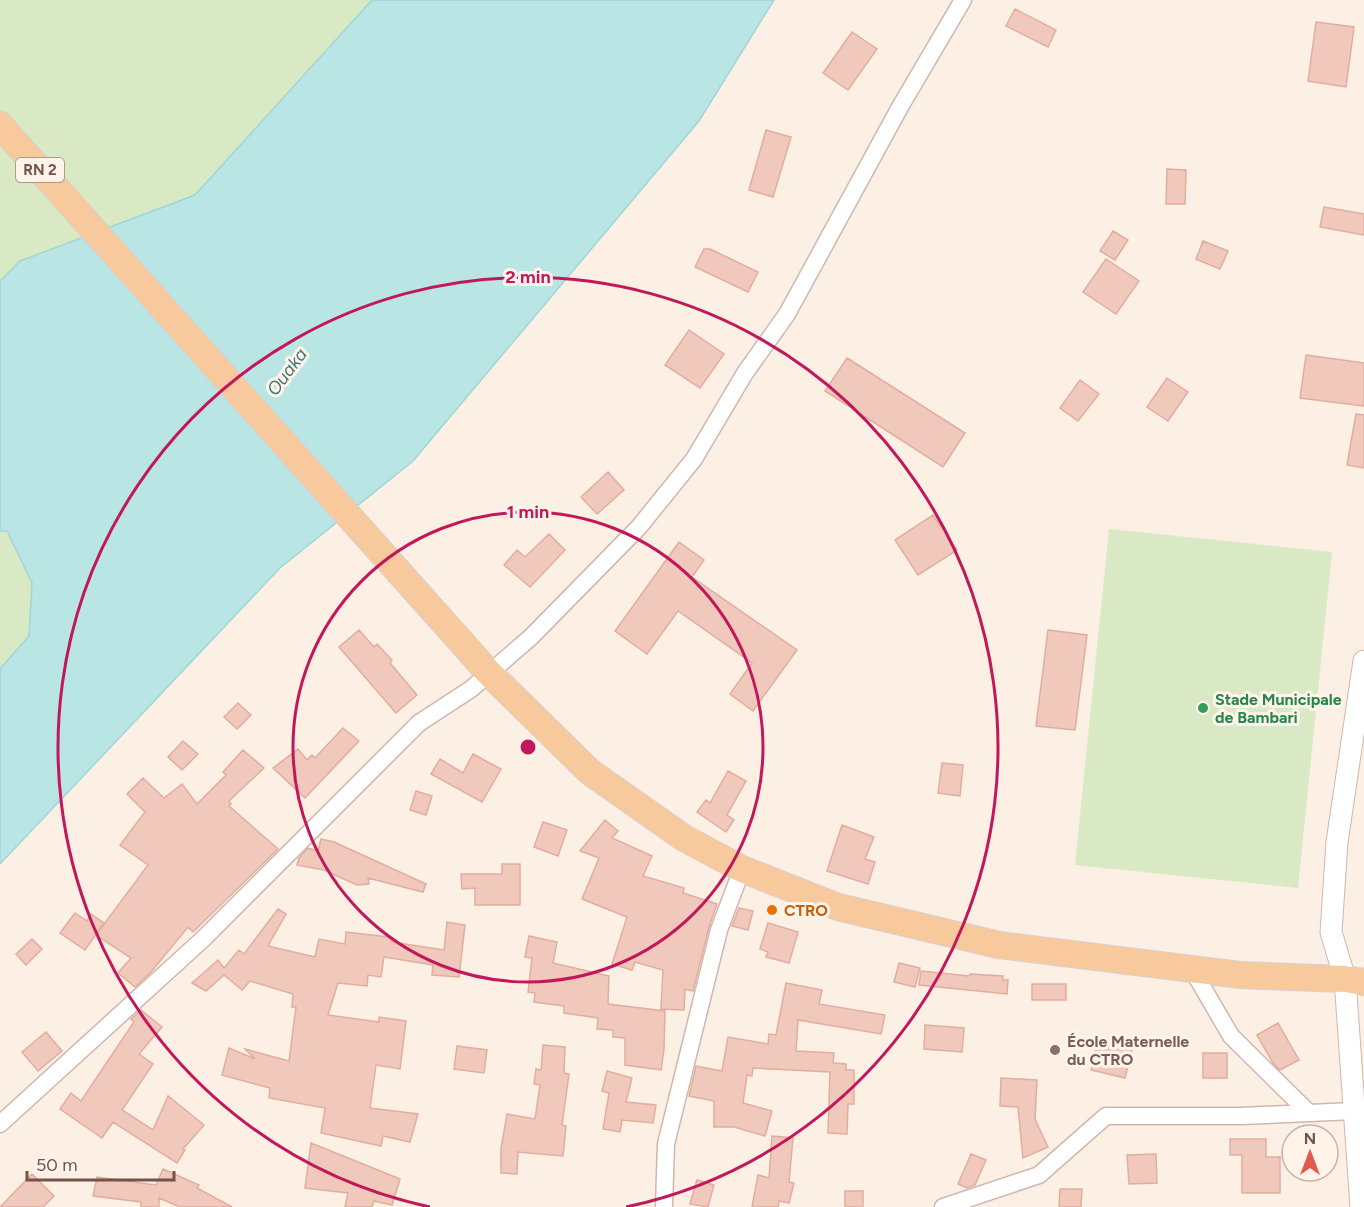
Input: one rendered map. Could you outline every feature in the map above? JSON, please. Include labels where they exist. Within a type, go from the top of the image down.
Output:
[{"type":"main road","name":"RN 2","points":[[0,125],[488,672],[590,772],[684,838],[742,869],[838,907],[999,945],[1240,975],[1354,980]]},
{"type":"street","points":[[0,1124],[203,939],[419,723],[471,689],[531,637],[639,527],[694,459],[745,373],[787,314],[900,107],[963,0]]},
{"type":"street","points":[[1361,1207],[1354,1111],[1354,980],[1331,932],[1336,842],[1364,661]]},
{"type":"street","points":[[664,1207],[666,1144],[719,930],[742,869]]},
{"type":"street","points":[[1192,969],[1231,1036],[1309,1113]]},
{"type":"street","points":[[943,1207],[1039,1175],[1106,1116],[1241,1116],[1354,1111]]},
{"type":"green space","points":[[0,0],[372,0],[195,195],[20,261],[0,281]]},
{"type":"green space","name":"Stade Municipale de Bambari","points":[[1109,529],[1332,552],[1298,888],[1075,865]]},
{"type":"green space","points":[[0,531],[6,531],[32,583],[29,636],[0,669]]},
{"type":"water","name":"Ouaka","points":[[372,0],[774,0],[699,121],[413,461],[280,568],[0,864],[0,669],[29,636],[32,583],[7,531],[0,531],[0,281],[20,261],[195,195]]},
{"type":"building","points":[[1015,9],[1056,30],[1048,47],[1006,26]]},
{"type":"building","points":[[1316,22],[1354,27],[1346,87],[1308,81]]},
{"type":"building","points":[[852,32],[877,49],[848,90],[823,73]]},
{"type":"building","points":[[766,130],[791,137],[773,197],[749,190]]},
{"type":"building","points":[[1167,169],[1186,170],[1185,204],[1166,204]]},
{"type":"building","points":[[1324,207],[1364,214],[1364,235],[1320,227]]},
{"type":"building","points":[[1113,231],[1128,240],[1115,260],[1100,251]]},
{"type":"building","points":[[1203,241],[1228,251],[1220,269],[1196,259]]},
{"type":"building","points":[[704,249],[710,249],[758,272],[748,292],[695,267]]},
{"type":"building","points":[[1106,259],[1139,281],[1116,314],[1083,292]]},
{"type":"building","points":[[689,330],[724,354],[700,388],[665,365]]},
{"type":"building","points":[[1306,355],[1364,363],[1364,406],[1300,398]]},
{"type":"building","points":[[847,358],[965,433],[943,467],[825,391]]},
{"type":"building","points":[[1167,378],[1188,392],[1168,421],[1147,407]]},
{"type":"building","points":[[1080,380],[1099,394],[1078,421],[1060,408]]},
{"type":"building","points":[[1356,414],[1364,415],[1364,468],[1347,465]]},
{"type":"building","points":[[608,472],[624,490],[597,514],[581,497]]},
{"type":"building","points":[[933,515],[957,550],[918,575],[895,540]]},
{"type":"building","points":[[549,534],[565,550],[530,587],[504,565],[517,550],[525,557]]},
{"type":"building","points":[[679,542],[704,560],[692,577],[797,650],[753,711],[730,694],[752,663],[678,611],[647,654],[615,631]]},
{"type":"building","points":[[359,630],[374,647],[377,644],[392,660],[390,663],[417,695],[396,713],[339,647]]},
{"type":"building","points":[[1048,630],[1087,635],[1075,730],[1036,726]]},
{"type":"building","points":[[238,703],[251,715],[237,729],[224,717]]},
{"type":"building","points":[[343,728],[359,741],[305,798],[273,768],[298,749],[307,760],[312,755],[315,758]]},
{"type":"building","points":[[183,741],[198,754],[182,770],[168,757]]},
{"type":"building","points":[[243,750],[264,768],[229,801],[231,804],[229,806],[278,849],[193,932],[188,927],[151,972],[135,987],[118,973],[131,958],[96,935],[148,865],[120,845],[145,812],[127,794],[143,778],[164,798],[182,784],[197,804],[226,775],[223,772]]},
{"type":"building","points":[[473,754],[501,769],[482,802],[431,774],[440,759],[463,773]]},
{"type":"building","points":[[942,763],[963,765],[960,796],[938,793]]},
{"type":"building","points":[[728,771],[746,781],[727,815],[734,820],[726,832],[697,812],[706,800],[710,803]]},
{"type":"building","points":[[416,791],[432,796],[426,815],[410,810]]},
{"type":"building","points":[[605,820],[618,831],[612,838],[652,856],[643,876],[684,888],[683,893],[717,904],[693,991],[685,989],[684,1010],[661,1009],[663,970],[635,962],[632,970],[612,964],[627,917],[582,899],[599,858],[580,851]]},
{"type":"building","points":[[543,822],[567,830],[558,856],[534,847]]},
{"type":"building","points":[[842,825],[874,837],[865,859],[875,862],[868,884],[827,871]]},
{"type":"building","points":[[321,839],[334,842],[426,884],[423,892],[368,878],[369,884],[357,885],[324,870],[297,865],[299,858],[308,848],[318,851]]},
{"type":"building","points":[[502,864],[520,864],[520,905],[475,905],[475,888],[462,889],[461,874],[502,874]]},
{"type":"building","points":[[739,908],[753,911],[748,930],[732,926]]},
{"type":"building","points":[[278,909],[286,914],[268,946],[315,957],[319,939],[345,944],[346,932],[389,937],[392,942],[444,950],[447,922],[465,925],[459,977],[432,975],[433,965],[384,957],[381,977],[368,975],[367,986],[338,983],[328,1015],[379,1022],[379,1017],[406,1021],[400,1069],[376,1065],[370,1108],[418,1114],[410,1142],[383,1136],[381,1146],[321,1133],[325,1108],[269,1098],[270,1088],[222,1075],[229,1048],[255,1059],[245,1049],[289,1061],[296,1007],[292,1007],[293,994],[250,981],[242,990],[224,975],[206,991],[192,983],[218,960],[224,968],[239,950],[244,954]]},
{"type":"building","points":[[75,913],[87,921],[91,914],[104,923],[85,950],[60,933]]},
{"type":"building","points":[[768,923],[798,932],[789,963],[766,957],[768,952],[760,949]]},
{"type":"building","points":[[529,936],[557,942],[553,963],[609,976],[608,1004],[665,1011],[661,1070],[625,1065],[625,1038],[613,1037],[613,1030],[597,1029],[598,1018],[564,1013],[564,1006],[534,1002],[535,993],[528,992],[532,958],[525,957]]},
{"type":"building","points":[[32,939],[42,949],[26,965],[16,954]]},
{"type":"building","points":[[899,963],[920,968],[915,987],[894,982]]},
{"type":"building","points":[[921,971],[969,976],[970,974],[1003,976],[1003,980],[1008,980],[1007,994],[919,985]]},
{"type":"building","points":[[786,983],[822,990],[819,1004],[885,1015],[881,1034],[798,1020],[796,1051],[834,1053],[833,1063],[846,1064],[846,1070],[854,1070],[854,1104],[848,1104],[847,1134],[828,1133],[830,1072],[753,1068],[752,1076],[747,1075],[743,1103],[772,1111],[765,1136],[734,1127],[714,1127],[714,1101],[689,1096],[696,1066],[722,1071],[728,1037],[768,1044],[769,1034],[776,1035]]},
{"type":"building","points":[[1032,984],[1066,984],[1066,1000],[1032,1000]]},
{"type":"building","points":[[141,1010],[162,1027],[139,1054],[153,1064],[122,1110],[153,1130],[168,1096],[204,1125],[183,1149],[185,1150],[177,1163],[113,1122],[102,1138],[60,1109],[71,1093],[81,1101],[134,1022],[131,1019]]},
{"type":"building","points":[[1278,1023],[1299,1060],[1280,1070],[1273,1063],[1257,1035]]},
{"type":"building","points":[[925,1025],[964,1028],[962,1052],[924,1049]]},
{"type":"building","points":[[46,1032],[62,1051],[38,1071],[22,1052]]},
{"type":"building","points":[[1098,1041],[1132,1049],[1125,1078],[1091,1070]]},
{"type":"building","points":[[543,1045],[565,1047],[564,1073],[569,1074],[562,1125],[566,1126],[563,1156],[518,1152],[517,1174],[501,1173],[501,1149],[507,1114],[535,1119],[540,1085],[534,1084],[536,1069],[541,1070]]},
{"type":"building","points":[[457,1046],[487,1050],[484,1073],[454,1069]]},
{"type":"building","points":[[1203,1053],[1227,1053],[1227,1078],[1203,1078]]},
{"type":"building","points":[[607,1071],[632,1078],[626,1102],[656,1105],[653,1123],[622,1120],[620,1132],[603,1129],[609,1093],[602,1091]]},
{"type":"building","points":[[1001,1078],[1037,1080],[1035,1119],[1048,1147],[1023,1158],[1018,1107],[1000,1106]]},
{"type":"building","points":[[772,1136],[793,1138],[789,1182],[794,1183],[789,1203],[779,1201],[778,1207],[752,1207],[758,1175],[769,1178]]},
{"type":"building","points":[[1230,1139],[1266,1139],[1266,1157],[1280,1157],[1280,1193],[1242,1193],[1242,1155],[1230,1155]]},
{"type":"building","points":[[311,1143],[400,1179],[392,1205],[374,1201],[372,1207],[345,1207],[348,1193],[305,1188]]},
{"type":"building","points":[[971,1154],[986,1160],[975,1185],[967,1188],[958,1184]]},
{"type":"building","points":[[1156,1154],[1157,1183],[1129,1184],[1127,1155]]},
{"type":"building","points":[[163,1169],[199,1185],[197,1188],[232,1207],[180,1207],[159,1198],[159,1207],[141,1207],[141,1202],[93,1196],[97,1177],[156,1185]]},
{"type":"building","points":[[32,1174],[54,1196],[43,1207],[0,1207]]},
{"type":"building","points":[[697,1180],[714,1185],[708,1207],[690,1204]]},
{"type":"building","points":[[1060,1189],[1082,1189],[1081,1207],[1059,1207]]},
{"type":"building","points":[[845,1191],[863,1191],[863,1207],[845,1207]]},
{"type":"place","name":"Stade Municipale de Bambari","points":[[1203,708]]},
{"type":"place","name":"CTRO","points":[[772,910]]},
{"type":"place","name":"École Maternelle du CTRO","points":[[1055,1050]]}]
